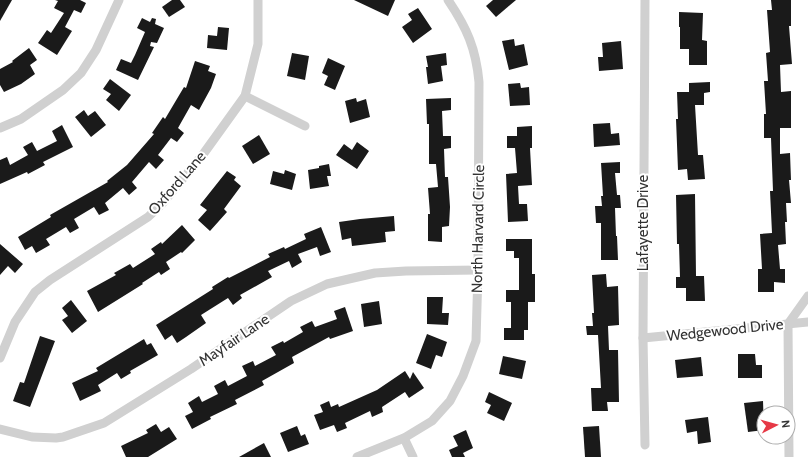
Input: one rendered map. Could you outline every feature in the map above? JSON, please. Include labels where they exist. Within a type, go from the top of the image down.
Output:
[{"type":"street","points":[[0,128],[21,119],[63,90],[81,73],[96,50],[119,0]]},
{"type":"street","name":"Oxford Lane","points":[[0,358],[15,322],[35,292],[50,280],[143,220],[162,204],[204,153],[245,96],[258,44],[258,0]]},
{"type":"street","name":"North Harvard Circle","points":[[357,457],[404,438],[432,420],[450,401],[463,376],[476,341],[480,95],[478,66],[474,49],[464,26],[448,0]]},
{"type":"street","name":"Lafayette Drive","points":[[645,0],[643,338],[645,445]]},
{"type":"street","points":[[245,96],[305,126]]},
{"type":"street","name":"Mayfair Lane","points":[[0,429],[32,437],[56,438],[104,423],[191,369],[291,301],[327,284],[374,273],[478,270]]},
{"type":"street","points":[[790,457],[788,324],[808,296]]},
{"type":"street","name":"Wedgewood Drive","points":[[643,338],[808,322]]},
{"type":"street","points":[[404,438],[413,457]]},
{"type":"building","points":[[0,0],[12,0],[0,21]]},
{"type":"building","points":[[55,0],[80,0],[86,3],[81,13],[74,10],[65,27],[72,31],[57,55],[38,43],[47,30],[51,33],[64,13],[54,8],[58,1]]},
{"type":"building","points":[[172,0],[180,0],[185,7],[169,17],[162,7]]},
{"type":"building","points":[[354,0],[395,0],[388,16]]},
{"type":"building","points":[[493,0],[516,0],[496,17],[486,6]]},
{"type":"building","points":[[771,0],[791,0],[791,26],[789,26],[792,64],[780,65],[781,92],[791,91],[791,128],[780,128],[780,154],[790,153],[791,180],[789,180],[791,203],[786,203],[786,244],[778,245],[780,269],[785,269],[785,283],[774,282],[774,292],[758,292],[758,269],[762,269],[760,234],[772,233],[770,191],[773,191],[771,138],[764,138],[764,114],[766,114],[764,81],[768,81],[766,53],[770,52],[767,10],[772,10]]},
{"type":"building","points":[[418,8],[432,29],[413,43],[402,27],[412,20],[408,14]]},
{"type":"building","points":[[679,12],[703,13],[702,40],[707,41],[707,65],[689,65],[689,49],[680,49]]},
{"type":"building","points":[[142,18],[150,22],[152,18],[156,19],[155,24],[164,28],[157,43],[151,42],[150,46],[154,47],[138,80],[116,70],[121,59],[131,63],[135,55],[145,32],[137,28]]},
{"type":"building","points":[[218,27],[229,28],[227,50],[207,48],[208,35],[217,36]]},
{"type":"building","points":[[514,39],[515,46],[524,44],[528,65],[509,70],[502,41]]},
{"type":"building","points":[[621,41],[623,69],[599,71],[598,57],[603,57],[602,43]]},
{"type":"building","points":[[29,48],[37,60],[30,65],[35,74],[21,84],[4,92],[0,85],[0,69],[13,62],[12,61]]},
{"type":"building","points":[[292,53],[309,56],[305,80],[287,76]]},
{"type":"building","points":[[446,53],[447,65],[441,66],[443,81],[428,84],[426,67],[428,67],[426,56]]},
{"type":"building","points":[[328,58],[345,66],[335,90],[324,85],[328,76],[322,73]]},
{"type":"building","points":[[195,61],[210,66],[208,71],[216,74],[211,88],[199,110],[191,105],[178,128],[184,133],[177,142],[171,138],[158,155],[164,160],[156,169],[149,162],[132,182],[137,188],[129,195],[123,188],[105,203],[109,210],[99,215],[94,207],[74,219],[79,228],[70,233],[66,227],[46,239],[50,245],[36,253],[32,246],[25,250],[18,237],[51,217],[50,215],[108,182],[107,181],[127,165],[154,134],[152,133],[163,117],[165,119],[184,87],[186,88]]},
{"type":"building","points":[[110,79],[131,95],[119,111],[106,100],[111,94],[103,89]]},
{"type":"building","points":[[710,82],[710,92],[704,93],[704,105],[695,105],[698,155],[703,155],[705,179],[688,180],[687,169],[678,170],[676,119],[678,119],[677,92],[689,92],[689,83]]},
{"type":"building","points":[[520,83],[521,88],[529,87],[530,105],[510,106],[508,84]]},
{"type":"building","points":[[356,98],[357,102],[366,99],[370,117],[350,123],[345,101]]},
{"type":"building","points":[[451,98],[451,110],[442,111],[443,136],[451,136],[451,148],[444,149],[445,177],[448,177],[450,207],[449,226],[442,227],[442,242],[428,241],[428,214],[430,214],[428,188],[438,187],[436,164],[429,164],[429,124],[427,124],[426,99]]},
{"type":"building","points":[[84,110],[88,116],[95,111],[106,125],[91,137],[75,117]]},
{"type":"building","points":[[610,123],[611,134],[619,133],[620,145],[594,147],[593,124]]},
{"type":"building","points":[[62,125],[73,147],[43,162],[45,165],[28,174],[27,172],[0,184],[0,160],[7,157],[10,165],[28,155],[23,147],[32,142],[37,151],[57,141],[52,131]]},
{"type":"building","points":[[532,126],[532,148],[530,148],[532,185],[518,186],[519,204],[527,204],[528,221],[508,222],[506,174],[517,173],[515,148],[507,148],[507,136],[517,136],[517,127]]},
{"type":"building","points":[[259,135],[270,154],[253,164],[242,146]]},
{"type":"building","points":[[357,142],[369,151],[357,169],[336,155],[344,144],[352,150]]},
{"type":"building","points":[[620,162],[620,173],[615,173],[617,195],[620,195],[621,208],[615,208],[618,260],[601,260],[601,223],[596,223],[595,206],[602,206],[601,196],[603,196],[601,163]]},
{"type":"building","points":[[329,164],[331,176],[327,176],[329,186],[310,189],[308,170]]},
{"type":"building","points":[[285,170],[296,174],[292,190],[270,184],[273,171],[284,174]]},
{"type":"building","points":[[227,171],[236,177],[234,180],[241,186],[224,209],[227,212],[210,231],[198,220],[207,210],[200,205]]},
{"type":"building","points":[[695,194],[696,276],[704,276],[705,301],[686,301],[686,288],[676,288],[676,277],[680,277],[679,244],[677,244],[676,195]]},
{"type":"building","points":[[394,216],[395,231],[385,232],[386,242],[352,246],[351,238],[342,240],[339,222]]},
{"type":"building","points":[[182,225],[195,240],[182,253],[181,252],[166,262],[170,269],[161,275],[159,272],[142,283],[143,284],[98,312],[87,291],[116,275],[114,273],[130,264],[133,268],[155,254],[151,249],[161,242],[162,244]]},
{"type":"building","points":[[321,227],[331,252],[320,256],[317,247],[298,254],[302,262],[292,268],[289,261],[268,271],[272,277],[240,295],[242,298],[233,305],[228,298],[201,315],[206,323],[177,343],[172,335],[165,340],[156,325],[213,289],[212,287],[228,277],[229,278],[270,257],[268,254],[284,247],[285,249],[306,239],[304,234]]},
{"type":"building","points":[[506,239],[532,239],[532,274],[535,274],[535,302],[528,302],[528,330],[524,330],[524,340],[504,340],[504,328],[511,328],[511,302],[506,302],[506,290],[519,290],[519,258],[514,258],[514,251],[506,251]]},
{"type":"building","points":[[0,244],[23,264],[15,273],[8,266],[0,275]]},
{"type":"building","points":[[606,274],[607,287],[618,286],[619,325],[608,326],[609,350],[618,350],[619,402],[607,402],[608,411],[592,411],[591,388],[601,388],[598,335],[587,335],[586,326],[593,326],[592,313],[594,313],[592,275]]},
{"type":"building","points":[[427,297],[443,297],[442,313],[449,313],[448,325],[427,324]]},
{"type":"building","points":[[71,300],[87,321],[72,333],[62,320],[68,316],[62,308]]},
{"type":"building","points":[[379,301],[382,324],[364,327],[361,304]]},
{"type":"building","points":[[345,307],[353,331],[330,339],[329,337],[292,357],[294,363],[262,381],[264,385],[235,400],[237,404],[210,417],[211,419],[192,429],[185,416],[193,412],[188,403],[199,396],[202,402],[218,394],[214,386],[225,380],[228,386],[247,376],[242,366],[253,361],[255,366],[276,355],[271,347],[283,341],[284,343],[303,332],[300,327],[312,321],[315,327],[337,319],[334,311]]},
{"type":"building","points":[[427,334],[447,342],[442,357],[436,355],[431,369],[416,363]]},
{"type":"building","points":[[40,336],[55,341],[30,407],[13,401],[20,382],[24,383]]},
{"type":"building","points":[[144,339],[147,345],[151,343],[158,355],[130,371],[131,373],[121,379],[117,373],[98,385],[101,391],[80,401],[72,383],[98,371],[96,368]]},
{"type":"building","points":[[738,354],[755,354],[756,365],[762,365],[762,378],[738,378]]},
{"type":"building","points":[[503,356],[526,361],[522,379],[499,374]]},
{"type":"building","points":[[701,357],[703,376],[677,378],[675,360]]},
{"type":"building","points":[[405,371],[410,379],[413,372],[424,388],[409,398],[405,392],[382,407],[383,412],[372,417],[370,411],[345,423],[347,428],[337,432],[334,425],[320,430],[314,415],[323,412],[320,405],[329,401],[331,407],[338,404],[339,407],[377,390]]},
{"type":"building","points":[[489,392],[512,403],[504,421],[487,413],[491,405],[485,402]]},
{"type":"building","points":[[763,401],[763,405],[756,405],[756,431],[748,432],[744,403]]},
{"type":"building","points":[[708,417],[711,442],[698,444],[697,431],[687,433],[685,420]]},
{"type":"building","points":[[156,424],[161,432],[169,427],[177,439],[148,457],[126,457],[121,446],[148,433],[146,430]]},
{"type":"building","points":[[297,426],[301,436],[305,434],[309,444],[288,452],[280,433]]},
{"type":"building","points":[[599,426],[601,457],[585,457],[583,427]]},
{"type":"building","points":[[466,430],[473,448],[463,453],[465,457],[452,457],[449,450],[458,446],[453,436]]},
{"type":"building","points":[[264,443],[271,457],[239,457]]}]
